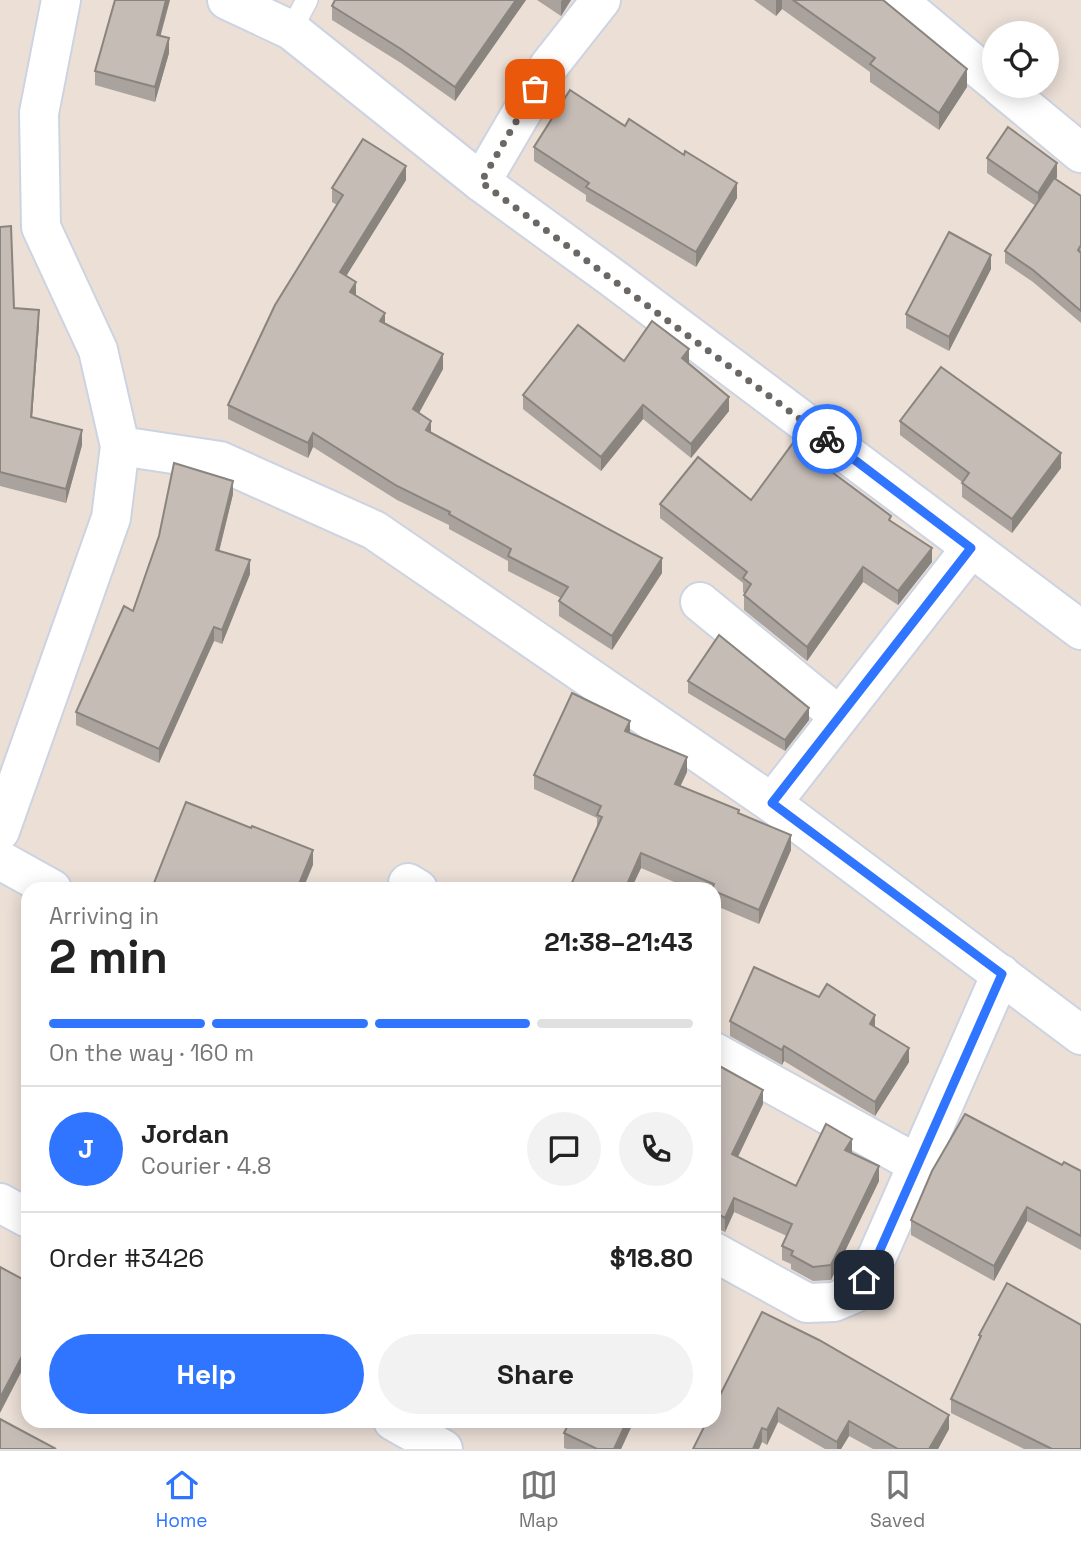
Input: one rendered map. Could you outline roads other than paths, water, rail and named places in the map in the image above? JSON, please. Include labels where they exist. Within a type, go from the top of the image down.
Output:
[{"type":"street","points":[[0,831],[111,518],[120,446],[98,350],[41,227],[39,113],[61,0]]},
{"type":"street","points":[[227,0],[299,15],[481,182],[1081,630]]},
{"type":"street","points":[[481,182],[549,66],[601,0]]},
{"type":"street","points":[[897,0],[982,71]]},
{"type":"street","points":[[1015,98],[1081,153]]},
{"type":"street","points":[[120,446],[220,461],[374,530],[772,803],[1081,1035]]},
{"type":"street","points":[[772,803],[971,548]]},
{"type":"street","points":[[700,602],[839,716]]},
{"type":"street","points":[[0,860],[39,882]]},
{"type":"street","points":[[721,1256],[807,1303],[834,1302],[855,1293],[872,1268],[1002,974]]},
{"type":"street","points":[[721,1056],[917,1164]]},
{"type":"street","points":[[0,1203],[21,1214]]},
{"type":"street","points":[[406,1428],[443,1449]]}]
